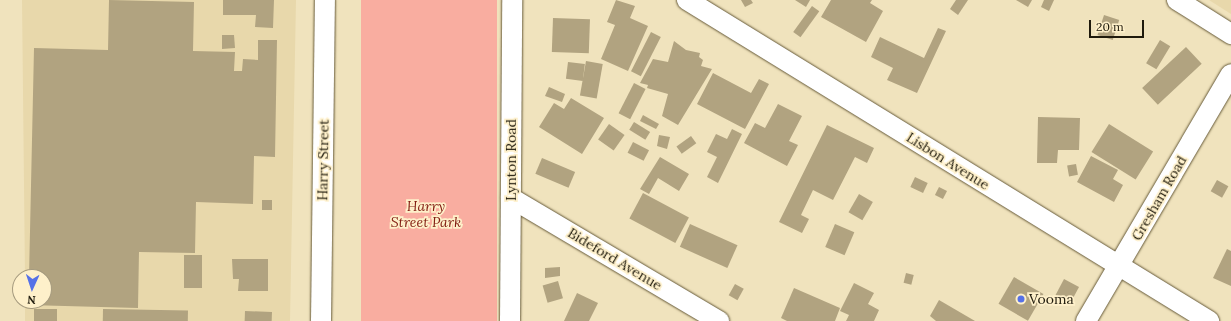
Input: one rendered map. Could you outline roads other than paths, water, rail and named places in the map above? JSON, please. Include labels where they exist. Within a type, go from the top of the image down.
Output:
[{"type":"street","name":"Harry Street","points":[[321,321],[325,0]]},
{"type":"street","name":"Lynton Road","points":[[510,321],[512,0]]},
{"type":"street","name":"Lisbon Avenue","points":[[687,0],[1209,321]]},
{"type":"street","points":[[1177,0],[1231,34]]},
{"type":"street","name":"Gresham Road","points":[[1086,321],[1120,266],[1231,74]]},
{"type":"street","name":"Bideford Avenue","points":[[510,198],[719,321]]},
{"type":"place","name":"Vooma","points":[[1021,299]]},
{"type":"park label","name":"Harry Street Park","points":[[426,214]]}]
